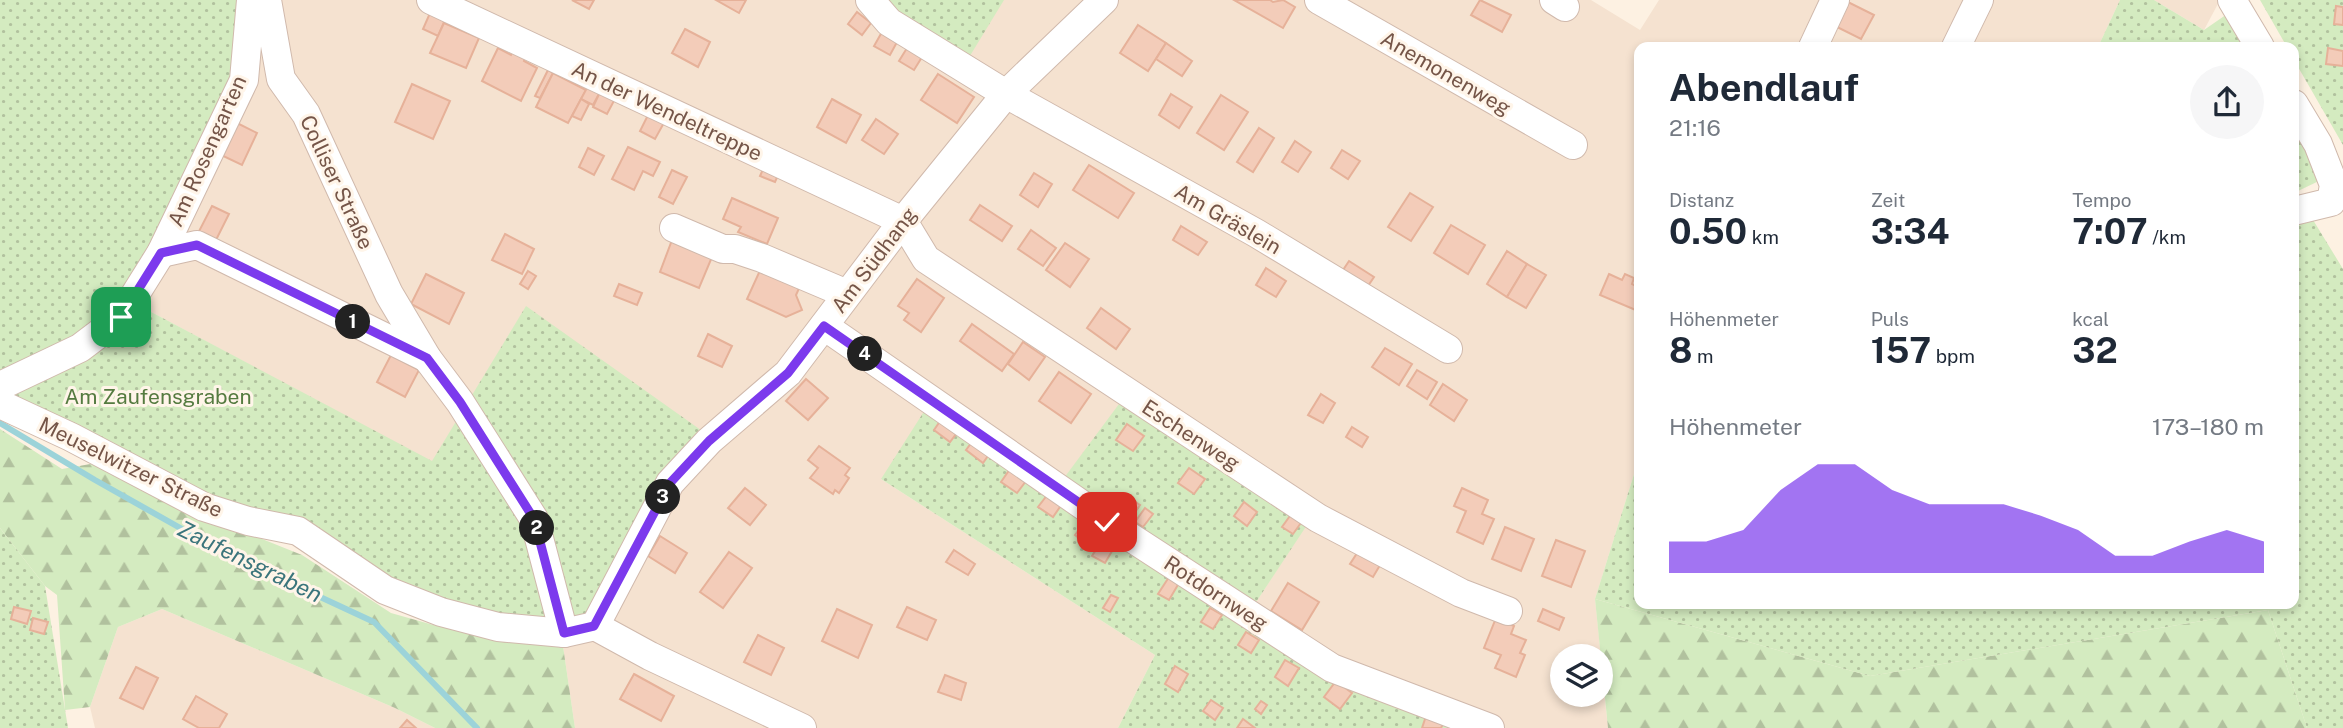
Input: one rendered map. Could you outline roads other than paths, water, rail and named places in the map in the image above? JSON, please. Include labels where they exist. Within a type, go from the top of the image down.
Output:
[{"type":"street","name":"Am Rosengarten","points":[[0,386],[80,348],[121,317],[161,253],[244,80],[251,0]]},
{"type":"street","name":"Colliser Straße","points":[[267,0],[281,79],[306,114],[389,294],[427,358],[460,402],[534,519],[564,633]]},
{"type":"street","name":"An der Wendeltreppe","points":[[431,0],[903,221]]},
{"type":"street","points":[[870,0],[889,22],[1006,94]]},
{"type":"street","name":"Am Südhang","points":[[594,626],[670,483],[709,441],[788,373],[903,221],[1006,94],[1104,0]]},
{"type":"street","name":"Anemonenweg","points":[[1319,0],[1573,145]]},
{"type":"street","points":[[1815,42],[1835,0]]},
{"type":"street","points":[[1958,42],[1979,0]]},
{"type":"street","points":[[2232,0],[2257,42]]},
{"type":"street","name":"Am Gräslein","points":[[1006,94],[1256,233],[1448,349]]},
{"type":"street","points":[[2299,112],[2318,144],[2334,186],[2331,202],[2299,210]]},
{"type":"street","name":"Eschenweg","points":[[903,221],[926,259],[1318,518],[1461,593],[1508,611]]},
{"type":"street","points":[[674,228],[723,249],[734,249],[762,258],[847,294]]},
{"type":"street","name":"Colliser Straße","points":[[161,253],[197,245],[427,358]]},
{"type":"street","name":"Rotdornweg","points":[[824,326],[1107,522],[1332,668],[1490,728]]},
{"type":"street","name":"Meuselwitzer Straße","points":[[0,404],[71,437],[204,507],[248,521],[298,531],[385,590],[441,612],[498,628],[564,633],[594,626]]},
{"type":"street","points":[[594,626],[650,656],[802,728]]},
{"type":"waterway","name":"Zaufensgraben","points":[[0,423],[221,551],[374,622],[477,728]]},
{"type":"park label","name":"Am Zaufensgraben","points":[[158,396]]}]
